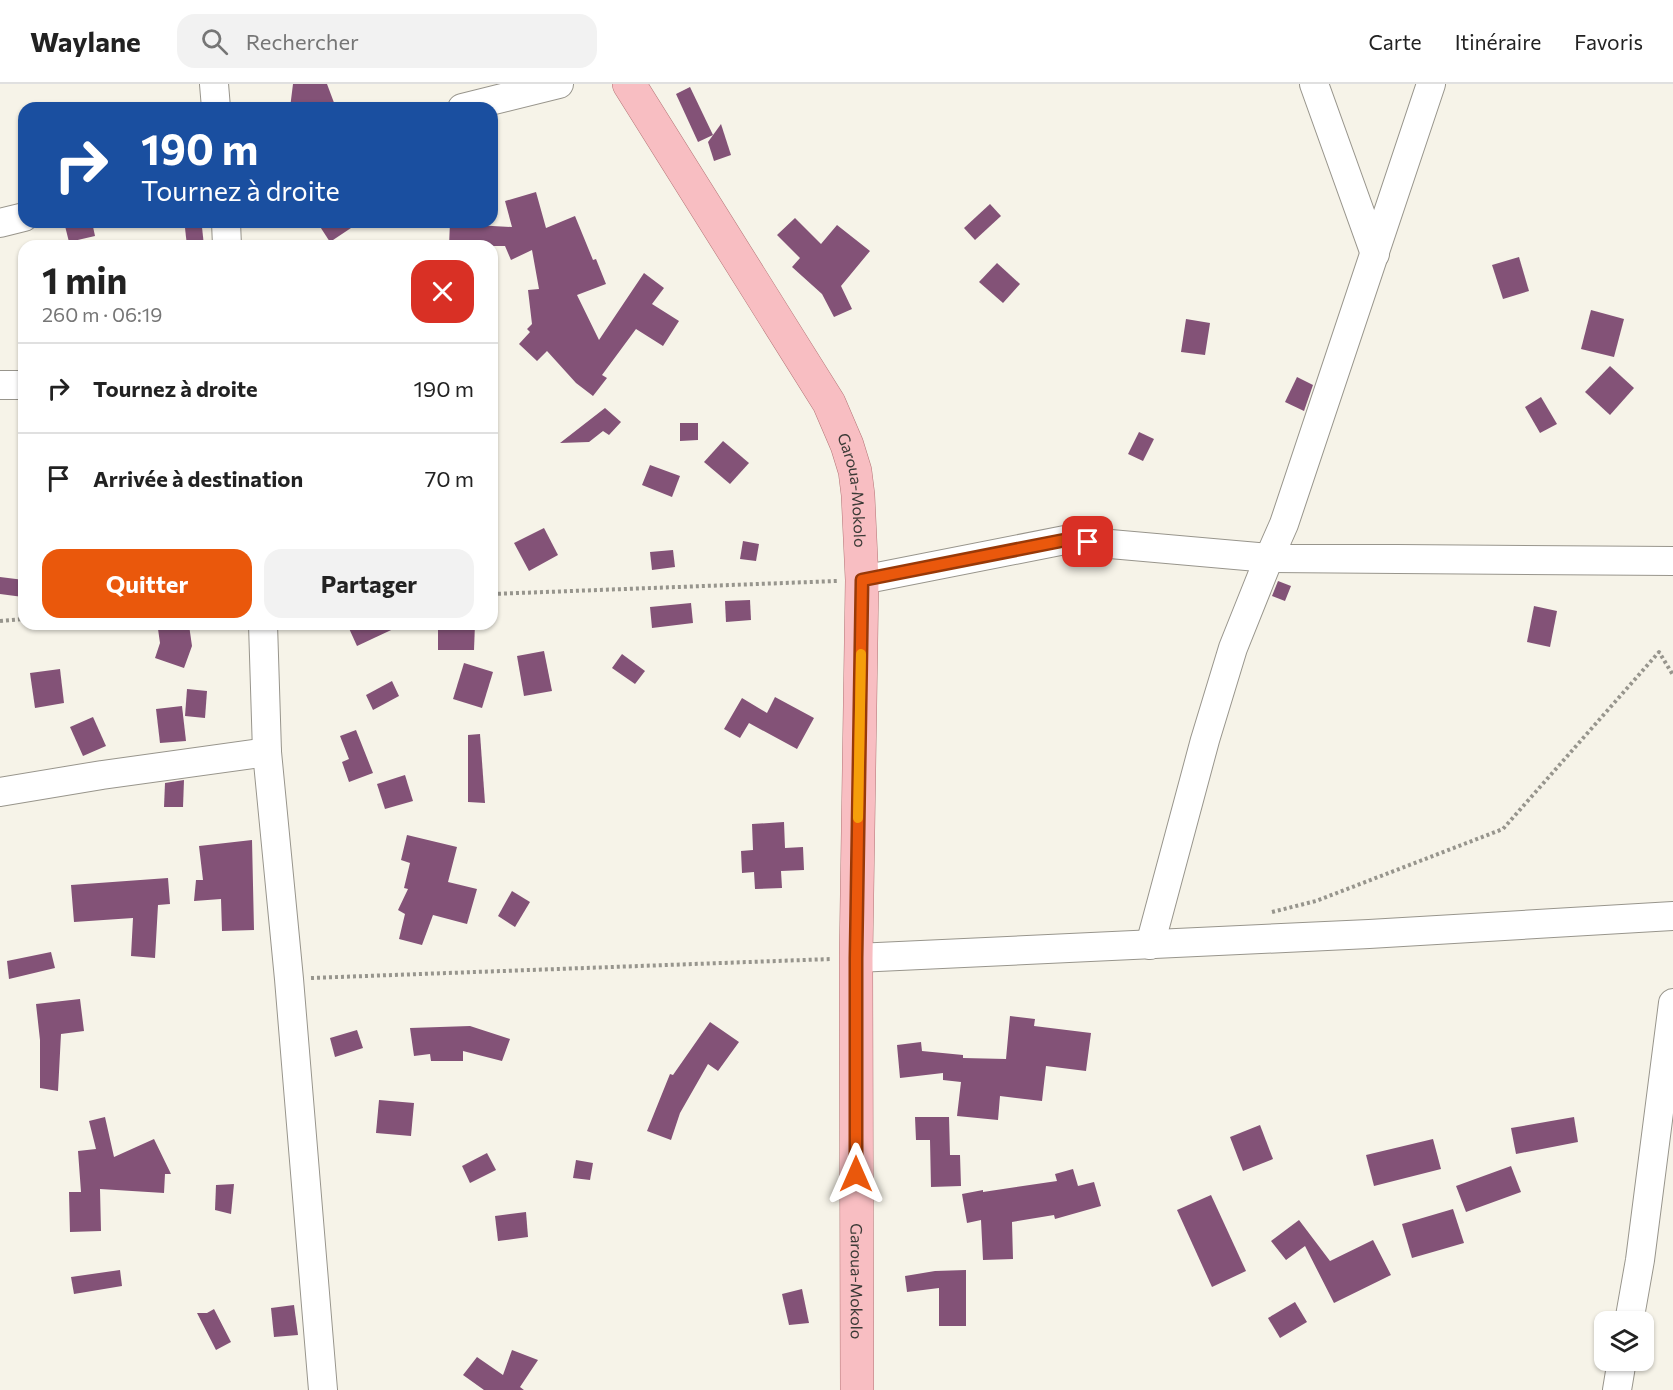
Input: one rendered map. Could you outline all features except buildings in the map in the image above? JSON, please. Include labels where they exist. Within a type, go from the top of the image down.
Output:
[{"type":"main road","name":"Garoua-Mokolo","points":[[629,84],[829,403],[847,445],[855,471],[862,580],[856,958],[857,1390]]},
{"type":"street","points":[[214,84],[216,102]]},
{"type":"street","points":[[486,102],[559,84]]},
{"type":"street","points":[[1314,84],[1375,254]]},
{"type":"street","points":[[1150,945],[1202,751],[1227,668],[1284,524],[1431,84]]},
{"type":"street","points":[[0,223],[18,218]]},
{"type":"street","points":[[0,385],[18,386]]},
{"type":"street","points":[[862,580],[1065,540],[1269,558],[1673,561]]},
{"type":"street","points":[[263,630],[267,752],[289,979],[323,1390]]},
{"type":"street","points":[[0,792],[267,752]]},
{"type":"street","points":[[856,958],[1369,934],[1673,916]]},
{"type":"street","points":[[1631,1311],[1642,1249],[1673,1003]]},
{"type":"street","points":[[1617,1390],[1620,1371]]},
{"type":"path","points":[[498,594],[862,580]]},
{"type":"path","points":[[0,621],[18,620]]},
{"type":"path","points":[[1272,912],[1316,901],[1503,829],[1659,652],[1673,675]]},
{"type":"path","points":[[289,979],[856,958]]},
{"type":"slow traffic","points":[[858,818],[861,654]]},
{"type":"route","points":[[856,1174],[856,958],[862,580],[1065,540],[1088,542]]}]
